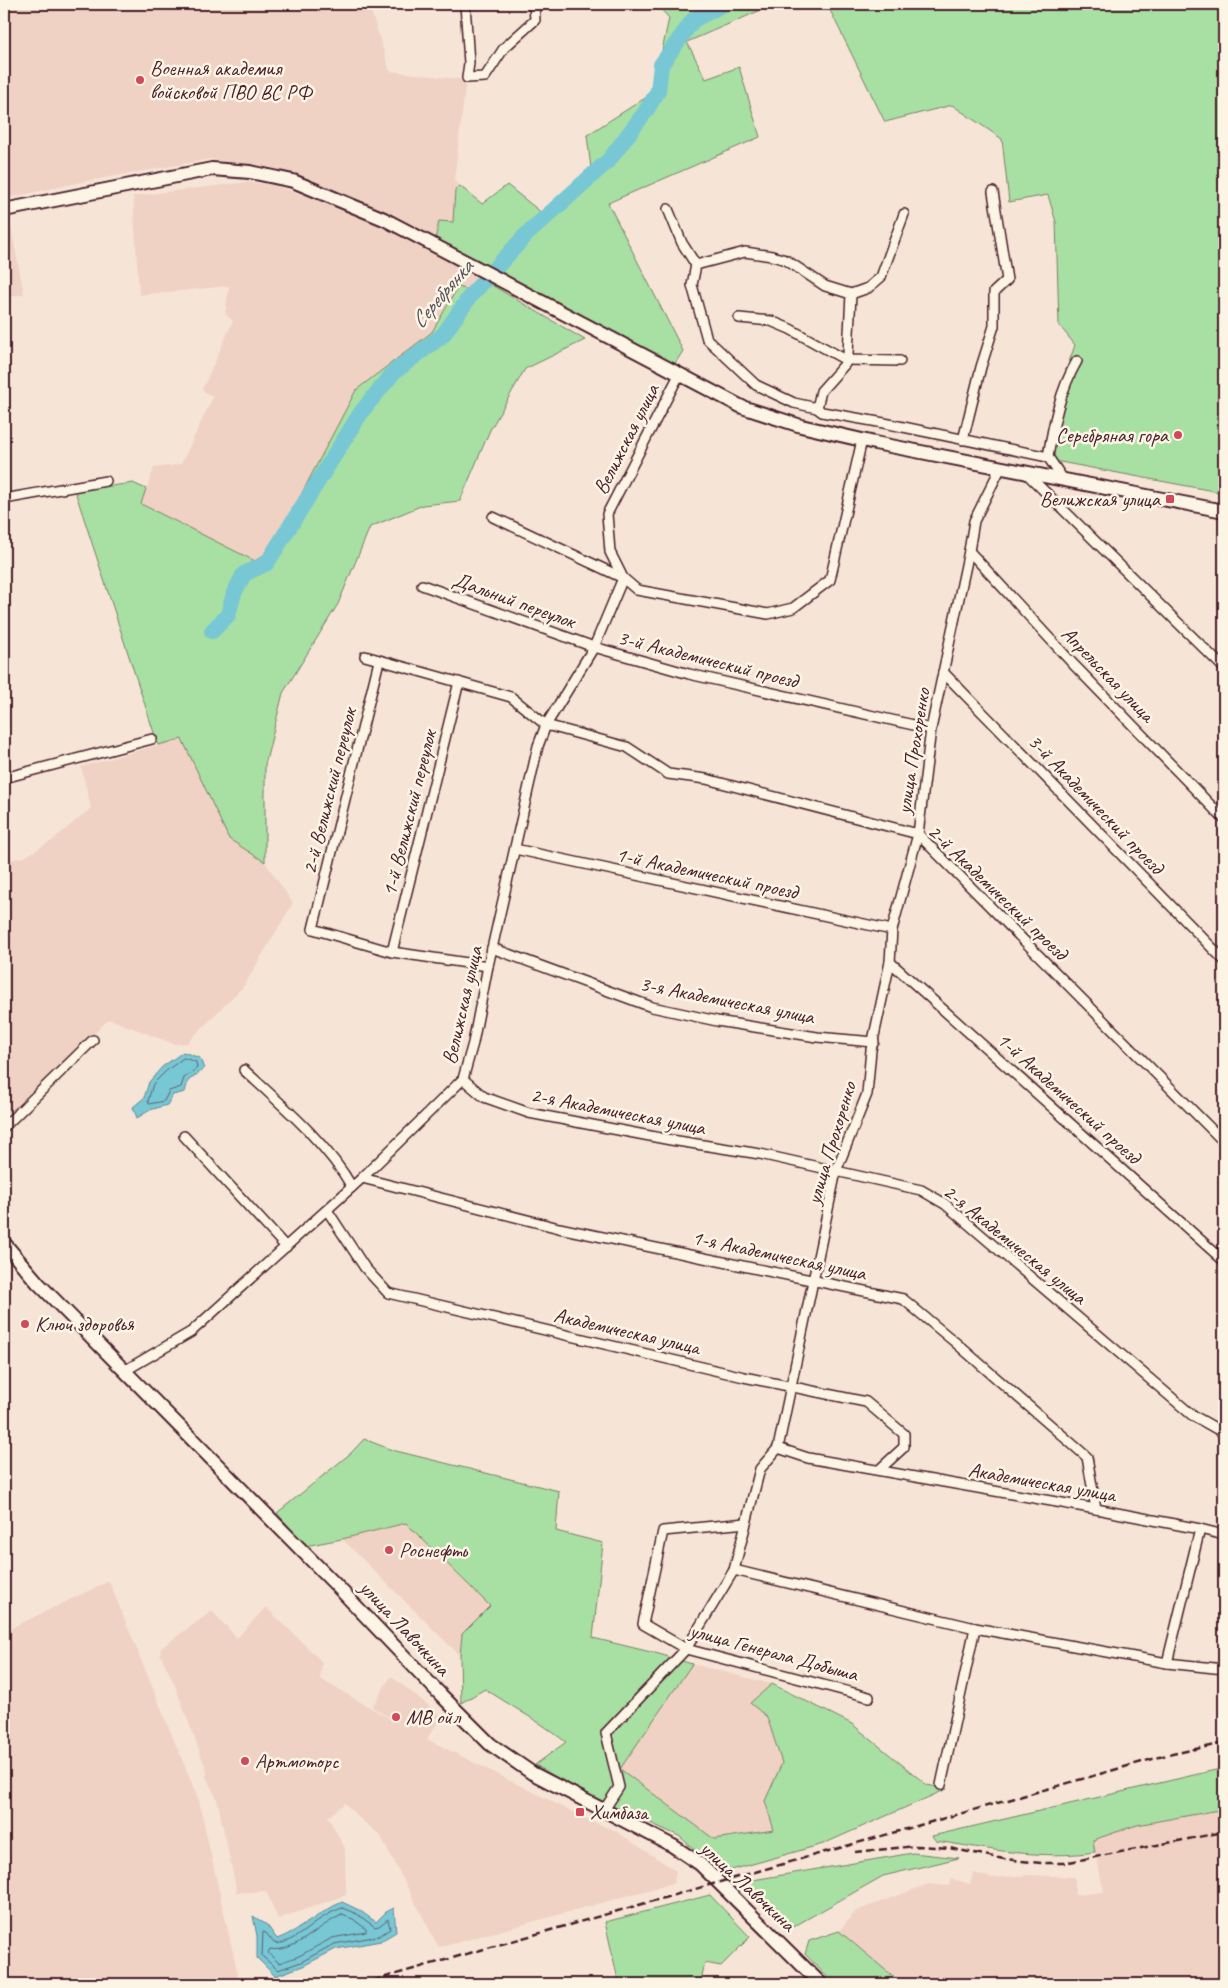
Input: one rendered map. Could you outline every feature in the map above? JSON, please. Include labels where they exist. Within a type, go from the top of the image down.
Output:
[{"type":"street","points":[[465,4],[469,63],[467,78],[485,77],[504,48],[535,20],[534,4]]},
{"type":"street","points":[[4,210],[212,169],[250,172],[293,181],[384,219],[679,375],[742,406],[801,426],[862,440],[1224,511]]},
{"type":"street","points":[[963,440],[981,367],[994,326],[994,292],[1007,280],[994,192]]},
{"type":"street","points":[[668,209],[682,243],[696,265],[692,285],[707,339],[756,385],[794,403],[817,408],[822,412],[884,423],[1048,458],[1063,479]]},
{"type":"street","points":[[696,265],[745,252],[772,256],[786,260],[824,286],[850,294],[868,288],[881,277],[904,214]]},
{"type":"street","points":[[817,408],[821,391],[845,364],[848,354],[850,294]]},
{"type":"street","points":[[739,318],[771,321],[846,360],[900,361]]},
{"type":"street","points":[[1048,458],[1052,430],[1068,376],[1077,361]]},
{"type":"street","name":"Велижская улица","points":[[126,1370],[191,1332],[362,1178],[463,1079],[473,1043],[488,966],[538,746],[546,725],[594,647],[623,578],[610,552],[607,514],[679,375]]},
{"type":"street","points":[[493,517],[623,578],[637,590],[768,614],[793,608],[830,580],[862,440]]},
{"type":"street","name":"улица Прохоренко","points":[[604,1810],[619,1787],[606,1733],[686,1649],[734,1570],[760,1469],[778,1448],[836,1171],[867,1094],[871,1050],[890,962],[892,930],[918,834],[931,729],[974,521],[1001,467]]},
{"type":"street","points":[[1024,472],[1224,668]]},
{"type":"street","points":[[4,499],[106,480]]},
{"type":"street","name":"Апрельская улица","points":[[969,551],[1074,665],[1224,819]]},
{"type":"street","name":"Дальний переулок","points":[[422,585],[594,647]]},
{"type":"street","name":"3-й Академический проезд","points":[[594,647],[707,679],[931,729]]},
{"type":"street","points":[[365,656],[511,697],[546,725]]},
{"type":"street","name":"2-й Велижский переулок","points":[[379,661],[313,929],[392,952]]},
{"type":"street","name":"3-й Академический проезд","points":[[943,672],[1224,960]]},
{"type":"street","name":"1-й Велижский переулок","points":[[392,952],[459,682]]},
{"type":"street","name":"2-й Академический проезд","points":[[546,725],[627,747],[668,774],[706,779],[918,834],[1224,1142]]},
{"type":"street","points":[[4,778],[152,739]]},
{"type":"street","name":"1-й Академический проезд","points":[[515,849],[892,930]]},
{"type":"street","name":"3-я Академическая улица","points":[[492,948],[652,1007],[717,1020],[817,1036],[874,1042]]},
{"type":"street","points":[[392,952],[488,966]]},
{"type":"street","name":"1-й Академический проезд","points":[[890,962],[1224,1261]]},
{"type":"street","points":[[4,1127],[93,1040]]},
{"type":"street","points":[[244,1070],[300,1122],[344,1174],[352,1187]]},
{"type":"street","name":"2-я Академическая улица","points":[[463,1079],[484,1097],[529,1113],[671,1140],[760,1154],[921,1190],[945,1204],[1192,1415],[1224,1433]]},
{"type":"street","points":[[184,1136],[286,1247]]},
{"type":"street","name":"1-я Академическая улица","points":[[362,1178],[559,1228],[795,1275],[813,1282],[903,1299],[956,1342],[1087,1457],[1096,1508]]},
{"type":"street","name":"Академическая улица","points":[[327,1210],[365,1268],[388,1293],[792,1387],[866,1402],[904,1434],[904,1447],[879,1470]]},
{"type":"street","name":"улица Лавочкина","points":[[4,1243],[38,1283],[126,1370],[334,1583],[440,1695],[490,1744],[532,1774],[673,1846],[700,1864],[821,1984]]},
{"type":"street","name":"Академическая улица","points":[[778,1448],[808,1458],[1096,1508],[1224,1535]]},
{"type":"street","name":"улица Генерала Добыша","points":[[746,1523],[664,1531],[643,1624],[686,1649],[869,1697]]},
{"type":"street","points":[[1167,1663],[1200,1529]]},
{"type":"street","points":[[734,1570],[974,1628],[1167,1663],[1224,1670]]},
{"type":"street","points":[[941,1785],[974,1628]]},
{"type":"shaded area","points":[[4,4],[369,4],[390,71],[466,80],[454,181],[460,186],[455,190],[453,222],[435,240],[334,190],[301,178],[211,159],[77,183],[4,199]]},
{"type":"shaded area","points":[[248,182],[276,186],[319,199],[392,230],[478,277],[469,290],[457,288],[432,332],[356,390],[273,548],[255,562],[141,504],[154,468],[181,464],[213,397],[202,390],[233,321],[225,314],[229,286],[139,295],[133,196]]},
{"type":"shaded area","points":[[11,227],[24,294],[4,298],[4,229]]},
{"type":"shaded area","points":[[182,738],[229,839],[265,862],[293,903],[244,986],[187,1043],[174,1044],[109,1019],[4,1118],[4,861],[24,857],[53,840],[91,808],[81,767]]},
{"type":"shaded area","points":[[406,1523],[490,1606],[462,1634],[460,1656],[342,1539]]},
{"type":"shaded area","points":[[109,1581],[199,1801],[240,1984],[4,1984],[4,1634],[13,1627]]},
{"type":"shaded area","points":[[266,1607],[322,1662],[320,1679],[406,1728],[372,1707],[391,1676],[442,1716],[427,1739],[595,1823],[614,1830],[676,1871],[674,1883],[441,1947],[438,1946],[380,1835],[359,1818],[345,1803],[328,1817],[345,1848],[346,1895],[278,1919],[266,1891],[237,1893],[217,1799],[206,1777],[207,1772],[174,1683],[160,1654],[161,1648],[212,1611],[237,1638]]},
{"type":"shaded area","points":[[692,1664],[772,1684],[750,1703],[767,1717],[782,1763],[765,1801],[774,1830],[714,1840],[620,1769]]},
{"type":"shaded area","points":[[1224,1809],[1224,1984],[902,1984],[839,1931],[856,1911],[928,1884],[949,1886],[952,1879],[970,1884],[973,1873],[992,1878],[1028,1875],[1075,1877],[1075,1895],[1104,1892],[1092,1840],[1137,1825]]},
{"type":"green space","points":[[656,4],[775,4],[687,42],[706,79],[739,67],[760,137],[608,203],[683,351],[674,365],[435,240],[439,221],[453,222],[455,190],[460,186],[482,204],[507,185],[542,213],[591,169],[587,135],[653,93],[669,18]]},
{"type":"green space","points":[[827,4],[1224,4],[1224,493],[1060,462],[1041,461],[1057,396],[1075,345],[1059,325],[1056,222],[1048,195],[1009,202],[1002,139],[952,105],[885,122]]},
{"type":"green space","points":[[478,277],[585,340],[525,369],[490,430],[460,501],[423,505],[370,527],[338,604],[283,693],[265,765],[265,862],[229,839],[182,739],[158,745],[75,491],[133,483],[146,489],[141,504],[255,561],[273,548],[356,390],[432,332],[458,287],[469,290]]},
{"type":"green space","points":[[364,1439],[392,1450],[559,1491],[556,1531],[603,1543],[593,1638],[692,1664],[620,1769],[714,1839],[774,1830],[765,1801],[782,1763],[767,1717],[750,1703],[772,1684],[852,1724],[927,1785],[947,1789],[823,1844],[721,1873],[679,1836],[582,1792],[535,1765],[566,1742],[485,1689],[461,1703],[460,1656],[462,1634],[490,1606],[406,1523],[305,1546],[277,1513],[351,1453]]},
{"type":"green space","points":[[1224,1768],[1224,1809],[1137,1825],[1093,1840],[1095,1852],[1056,1855],[1036,1854],[936,1841],[932,1836]]},
{"type":"green space","points":[[913,1853],[959,1858],[883,1876],[791,1928],[735,1883]]},
{"type":"green space","points":[[710,1895],[750,1937],[721,1966],[705,1963],[700,1984],[619,1984],[605,1922]]},
{"type":"green space","points":[[839,1931],[902,1984],[834,1984],[805,1954],[809,1941]]},
{"type":"water","points":[[183,1052],[200,1058],[204,1069],[188,1081],[185,1092],[173,1095],[167,1105],[150,1110],[137,1118],[133,1107],[144,1098],[149,1082],[162,1067]]},
{"type":"water","points":[[342,1902],[359,1910],[376,1922],[386,1912],[394,1908],[396,1932],[381,1941],[336,1949],[303,1966],[275,1976],[257,1958],[257,1936],[253,1916],[267,1925],[277,1939]]},
{"type":"waterway","name":"Серебрянка","points":[[212,631],[228,615],[234,593],[244,574],[267,563],[362,411],[394,372],[443,335],[471,295],[525,236],[609,160],[646,111],[658,91],[661,65],[693,20],[724,4]]},
{"type":"railway","points":[[361,1984],[1163,1756],[1224,1743]]},
{"type":"railway","points":[[855,1852],[917,1846],[949,1848],[1004,1859],[1041,1863],[1064,1863],[1224,1832]]},
{"type":"place","name":"Военная академия войсковой ПВО ВС РФ","points":[[140,80]]},
{"type":"place","name":"Серебряная гора","points":[[1178,435]]},
{"type":"place","name":"Велижская улица","points":[[1170,499]]},
{"type":"place","name":"Ключ здоровья","points":[[25,1324]]},
{"type":"place","name":"Роснефть","points":[[389,1550]]},
{"type":"place","name":"МВ ойл","points":[[396,1717]]},
{"type":"place","name":"Артмоторс","points":[[245,1761]]},
{"type":"place","name":"Химбаза","points":[[580,1812]]}]
